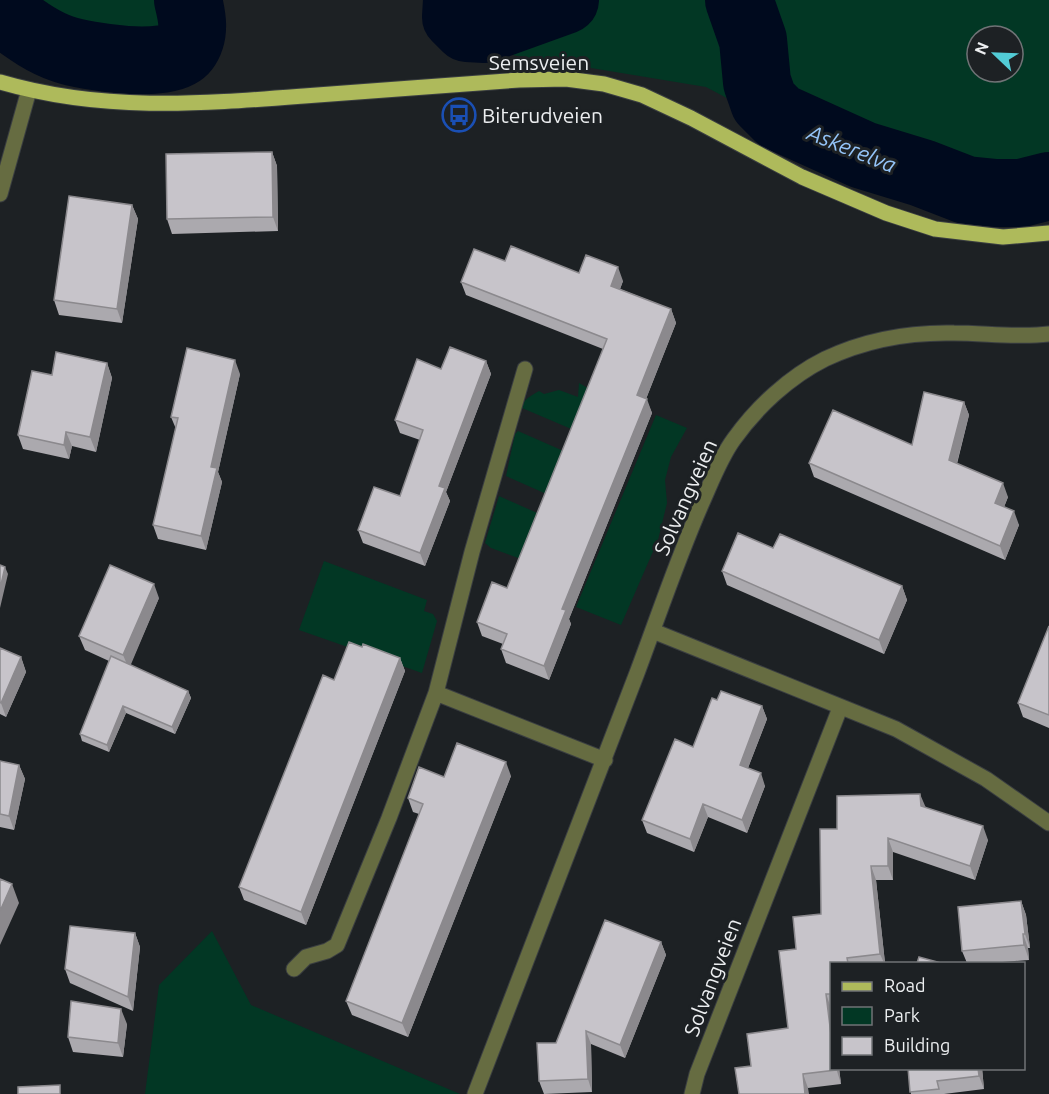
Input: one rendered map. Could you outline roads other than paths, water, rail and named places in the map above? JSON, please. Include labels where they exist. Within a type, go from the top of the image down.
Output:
[{"type":"main road","name":"Semsveien","points":[[0,82],[78,99],[142,104],[198,104],[519,80],[566,79],[594,83],[642,95],[691,118],[802,177],[886,213],[935,229],[1003,237],[1049,232]]},
{"type":"street","points":[[0,194],[29,90]]},
{"type":"street","name":"Solvangveien","points":[[475,1094],[604,760],[688,534],[712,479],[733,440],[759,409],[792,380],[824,360],[865,344],[905,335],[952,333],[1034,336],[1049,333]]},
{"type":"street","points":[[294,969],[306,957],[327,951],[337,945],[392,809],[436,693],[474,543],[525,369]]},
{"type":"street","points":[[653,631],[896,729],[986,779],[1049,823]]},
{"type":"street","points":[[436,693],[604,760]]},
{"type":"street","name":"Solvangveien","points":[[692,1094],[697,1074],[840,708]]},
{"type":"waterway","name":"Askerelva","points":[[0,11],[54,46],[107,58],[145,60],[162,59],[176,55],[185,49],[192,31],[188,0]]},
{"type":"waterway","name":"Askerelva","points":[[457,0],[456,17],[467,28],[485,29],[565,0]]},
{"type":"waterway","name":"Askerelva","points":[[739,0],[753,40],[757,82],[764,102],[779,117],[863,155],[922,173],[966,190],[1021,193],[1049,186]]},
{"type":"place","name":"Biterudveien","points":[[459,115]]}]
